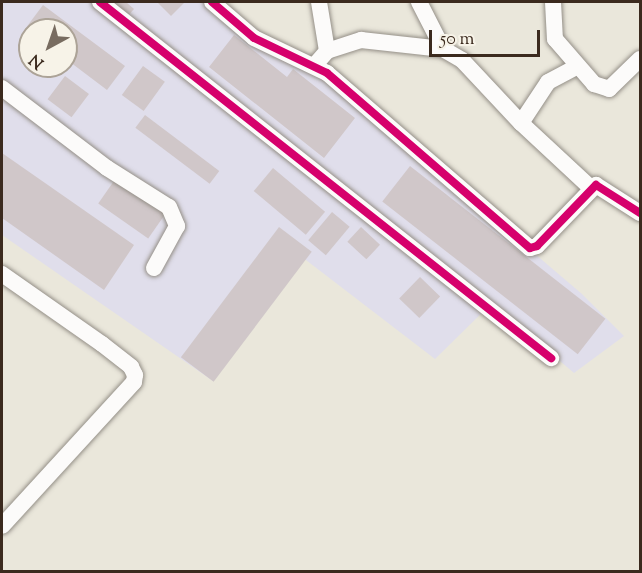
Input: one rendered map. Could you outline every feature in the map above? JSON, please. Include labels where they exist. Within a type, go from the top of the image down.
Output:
[{"type":"street","points":[[100,2],[550,358]]},
{"type":"street","points":[[212,2],[254,38],[314,66],[530,248],[537,246],[591,188],[599,186],[640,213]]},
{"type":"street","points":[[320,2],[327,51]]},
{"type":"street","points":[[419,2],[443,49]]},
{"type":"street","points":[[553,2],[555,39],[576,68],[606,90],[640,59]]},
{"type":"street","points":[[314,66],[327,51],[361,40],[443,49],[462,60],[520,123],[591,188]]},
{"type":"street","points":[[520,123],[548,82],[576,68]]},
{"type":"street","points":[[2,88],[107,168],[169,207],[177,226],[154,268]]},
{"type":"street","points":[[2,274],[102,344],[131,367],[135,375],[134,382],[2,526]]},
{"type":"shaded area","points":[[2,2],[208,2],[325,75],[582,294],[624,336],[574,373],[492,303],[435,359],[302,257],[213,381],[2,235]]},
{"type":"building","points":[[109,2],[126,2],[134,9],[127,17]]},
{"type":"building","points":[[157,2],[185,2],[171,16]]},
{"type":"building","points":[[43,5],[60,18],[33,18]]},
{"type":"building","points":[[78,31],[125,66],[107,90],[78,68]]},
{"type":"building","points":[[234,35],[287,77],[293,69],[355,118],[324,158],[209,67]]},
{"type":"building","points":[[143,66],[165,82],[144,111],[122,95]]},
{"type":"building","points":[[63,78],[68,78],[89,94],[72,117],[48,99]]},
{"type":"building","points":[[145,115],[219,171],[210,184],[135,128]]},
{"type":"building","points":[[2,153],[134,245],[104,290],[2,218]]},
{"type":"building","points":[[410,166],[605,319],[578,354],[382,201]]},
{"type":"building","points":[[273,168],[325,212],[306,235],[254,191]]},
{"type":"building","points":[[116,178],[166,213],[148,238],[98,203]]},
{"type":"building","points":[[332,212],[350,227],[326,255],[308,240]]},
{"type":"building","points":[[279,227],[312,252],[214,382],[181,357]]},
{"type":"building","points":[[361,227],[380,245],[366,259],[347,242]]},
{"type":"building","points":[[420,277],[440,296],[419,318],[399,299]]},
{"type":"cycle path","points":[[100,2],[551,358]]},
{"type":"cycle path","points":[[212,2],[254,38],[327,73],[530,248],[537,246],[596,185],[640,213]]}]
